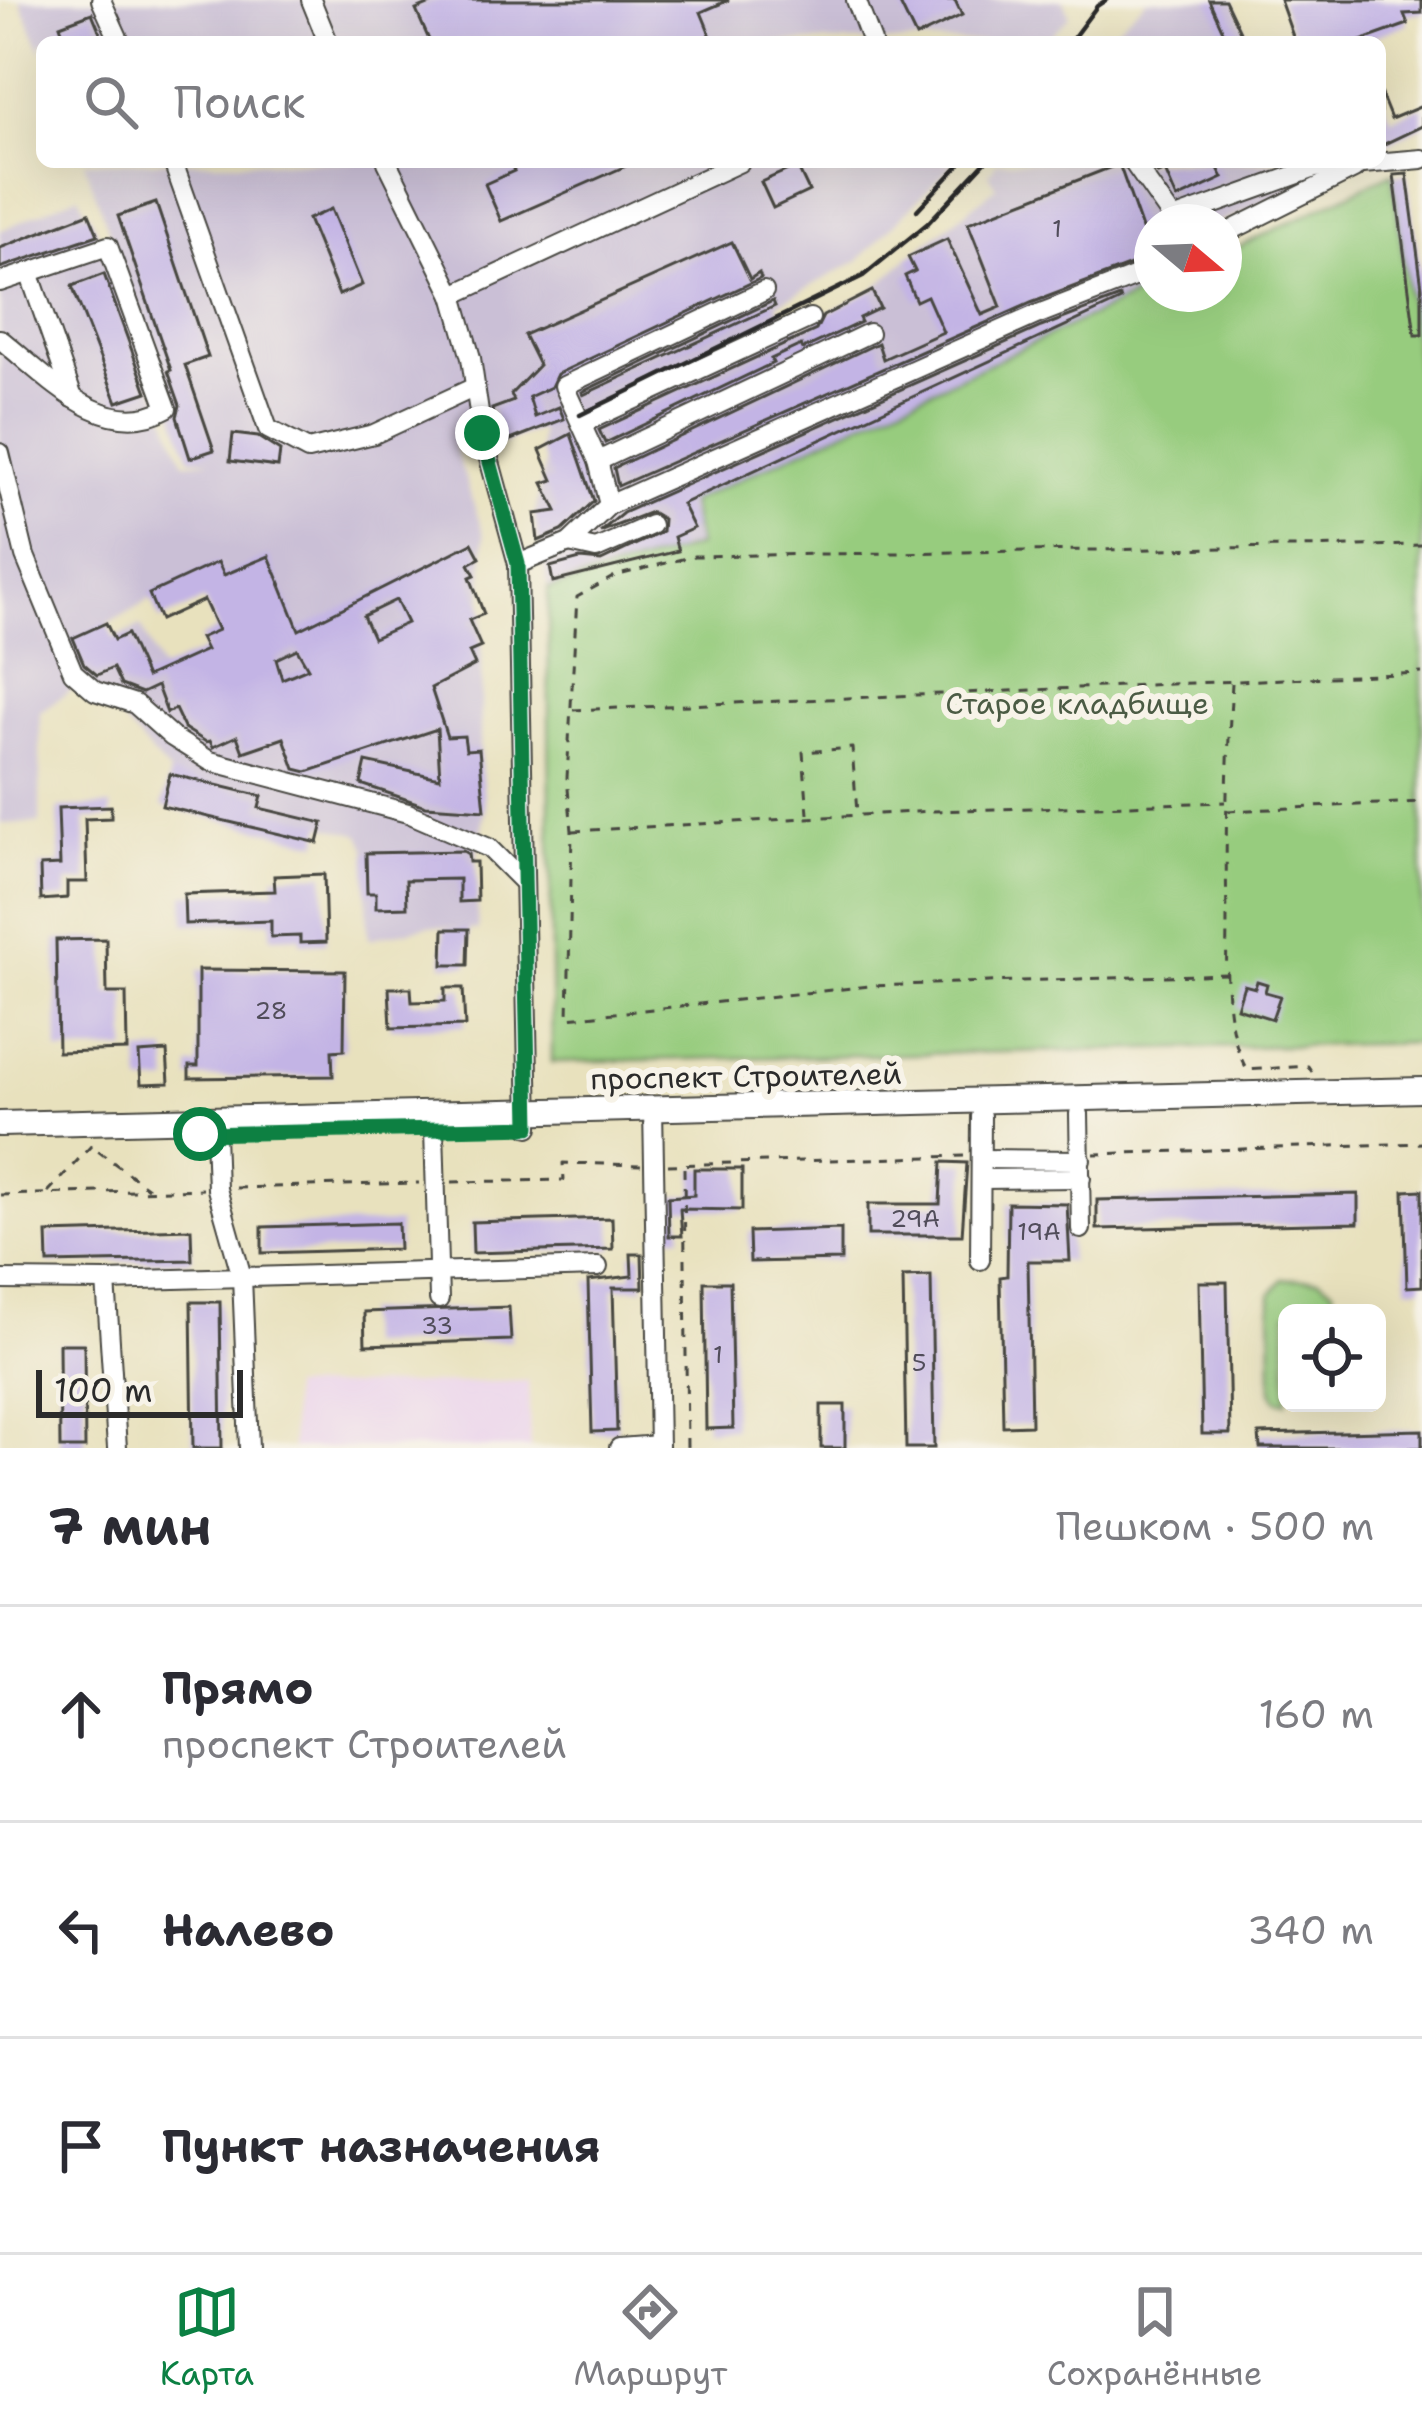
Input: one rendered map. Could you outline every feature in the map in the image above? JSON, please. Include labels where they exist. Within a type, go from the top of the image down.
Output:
[{"type":"main road","name":"проспект Строителей","points":[[0,1124],[528,1119],[1422,1090]]},
{"type":"main road","name":"проспект Строителей","points":[[653,1116],[982,1116],[1422,1106]]},
{"type":"main road","name":"проспект Строителей","points":[[0,1139],[434,1129],[528,1119]]},
{"type":"street","points":[[101,0],[117,36]]},
{"type":"street","points":[[311,0],[326,36]]},
{"type":"street","points":[[856,0],[870,36]]},
{"type":"street","points":[[1386,162],[1422,159]]},
{"type":"street","points":[[175,168],[268,429],[308,450],[374,434],[476,387]]},
{"type":"street","points":[[390,168],[453,295],[482,433],[518,564],[528,1119]]},
{"type":"street","points":[[453,295],[727,168]]},
{"type":"street","points":[[1137,168],[1173,219],[1315,168]]},
{"type":"street","points":[[1242,225],[1356,168]]},
{"type":"street","points":[[0,282],[107,246],[167,407],[146,419],[121,420],[74,399],[1,345]]},
{"type":"street","points":[[28,272],[74,399]]},
{"type":"street","points":[[518,564],[569,543],[609,506],[1036,315],[1134,277]]},
{"type":"street","points":[[609,506],[598,461],[564,386],[764,291]]},
{"type":"street","points":[[583,423],[810,318]]},
{"type":"street","points":[[598,461],[869,333]]},
{"type":"street","points":[[0,453],[25,556],[73,672],[95,691],[135,704],[172,737],[210,760],[408,813],[489,848],[524,883]]},
{"type":"street","points":[[569,543],[596,549],[651,525]]},
{"type":"street","points":[[1078,1114],[1081,1228]]},
{"type":"street","points":[[619,1448],[659,1447],[653,1116]]},
{"type":"street","points":[[980,1261],[982,1116]]},
{"type":"street","points":[[434,1129],[439,1299]]},
{"type":"street","points":[[215,1134],[217,1189],[242,1277],[249,1448]]},
{"type":"street","points":[[981,1165],[1081,1164]]},
{"type":"street","points":[[0,1280],[598,1267]]},
{"type":"street","points":[[106,1281],[116,1448]]},
{"type":"path","points":[[1228,974],[870,986],[568,1018],[572,831],[567,778],[577,597],[615,576],[694,556],[1422,545]]},
{"type":"path","points":[[572,710],[1422,673]]},
{"type":"path","points":[[1232,681],[1225,811],[1234,1047],[1247,1070],[1308,1066],[1315,1076]]},
{"type":"path","points":[[808,818],[803,752],[852,748],[857,815]]},
{"type":"path","points":[[572,831],[1225,802]]},
{"type":"path","points":[[1225,811],[1422,802]]},
{"type":"path","points":[[1081,1164],[1422,1143]]},
{"type":"path","points":[[47,1194],[92,1146],[151,1190]]},
{"type":"path","points":[[0,1195],[564,1180],[563,1163],[981,1165]]},
{"type":"path","points":[[684,1165],[687,1448]]},
{"type":"shaded area","points":[[20,0],[1063,0],[1070,16],[1050,36],[36,39]]},
{"type":"shaded area","points":[[1147,0],[1233,0],[1248,36],[1108,36]]},
{"type":"shaded area","points":[[86,168],[949,168],[859,260],[776,305],[801,327],[872,291],[997,187],[989,174],[993,168],[1288,168],[1297,189],[1242,213],[1242,204],[1134,204],[1134,296],[690,501],[699,546],[548,589],[535,514],[545,462],[526,388],[512,394],[514,401],[484,412],[489,430],[454,445],[484,535],[480,761],[485,810],[476,862],[478,930],[429,926],[368,939],[366,848],[360,835],[259,808],[261,795],[170,774],[85,680],[40,712],[40,823],[0,824],[0,231],[79,195],[184,462],[212,461],[190,458]],"holes":[[[219,562],[249,631],[161,670],[141,626],[114,639],[107,624]]]},
{"type":"shaded area","points":[[528,1381],[530,1448],[292,1448],[290,1388]]},
{"type":"green space","name":"Старое кладбище","points":[[1392,173],[1422,404],[1422,1043],[552,1062],[548,589],[698,546],[690,502],[1134,296],[1134,312],[1242,312],[1242,245]]},
{"type":"green space","points":[[1283,1279],[1319,1279],[1333,1289],[1333,1304],[1278,1304],[1278,1400],[1272,1391],[1271,1294]]},
{"type":"building","points":[[440,0],[729,0],[701,12],[711,36],[427,36],[416,10]]},
{"type":"building","points":[[898,0],[955,0],[962,15],[916,36]]},
{"type":"building","points":[[1209,0],[1225,0],[1242,36],[1225,36]]},
{"type":"building","points":[[1280,0],[1422,0],[1422,13],[1404,14],[1408,24],[1375,36],[1293,36]]},
{"type":"building","points":[[92,13],[102,36],[64,36],[60,25]]},
{"type":"building","points":[[1422,106],[1422,126],[1386,143],[1386,107],[1391,119]]},
{"type":"building","points":[[621,168],[501,221],[485,184],[514,171]]},
{"type":"building","points":[[798,168],[809,191],[773,208],[761,182]]},
{"type":"building","points":[[1109,168],[1120,168],[1134,206],[1134,264],[1031,303],[618,486],[614,468],[878,343],[883,359],[943,332],[927,296],[916,301],[905,276],[915,271],[908,257],[947,239],[982,315],[1001,307],[968,223]]},
{"type":"building","points":[[1154,168],[1218,168],[1223,178],[1177,199],[1165,171],[1158,174]]},
{"type":"building","points":[[1407,174],[1422,287],[1422,335],[1415,335],[1394,175]]},
{"type":"building","points":[[156,203],[208,357],[185,365],[214,450],[190,458],[177,417],[180,405],[171,370],[118,216]]},
{"type":"building","points":[[331,209],[362,285],[339,295],[308,219]]},
{"type":"building","points":[[89,213],[98,235],[0,268],[0,248]]},
{"type":"building","points":[[732,242],[750,279],[759,273],[761,278],[557,374],[551,387],[529,397],[535,417],[559,407],[564,419],[503,443],[492,409],[514,401],[511,394],[539,365],[524,335]]},
{"type":"building","points":[[104,274],[147,392],[117,402],[72,286]]},
{"type":"building","points":[[872,291],[880,308],[859,318],[861,322],[771,359],[773,363],[605,443],[599,430],[816,330],[823,316]]},
{"type":"building","points":[[1120,297],[682,504],[694,528],[674,537],[678,551],[553,582],[550,567],[580,559],[601,561],[662,532],[663,519],[651,512],[600,532],[623,513],[1041,327]]},
{"type":"building","points":[[773,301],[775,306],[583,395],[582,392]]},
{"type":"building","points":[[233,434],[258,437],[280,451],[278,467],[230,461]]},
{"type":"building","points":[[571,434],[594,501],[562,531],[538,541],[535,514],[557,511],[543,483],[553,480],[540,450]]},
{"type":"building","points":[[472,543],[480,558],[469,564],[475,575],[470,577],[484,614],[469,620],[481,647],[469,652],[475,665],[431,688],[447,737],[464,736],[466,750],[479,749],[485,810],[426,806],[361,784],[366,762],[440,778],[437,729],[307,772],[295,769],[284,738],[243,752],[237,736],[213,747],[184,728],[175,709],[167,713],[157,686],[142,693],[121,685],[113,668],[97,675],[84,664],[73,638],[106,623],[114,640],[127,634],[146,677],[206,650],[200,638],[218,630],[204,600],[160,620],[149,594],[218,562],[224,575],[269,556],[299,630]],"holes":[[[396,600],[407,623],[373,638],[363,616]],[[297,649],[308,668],[282,679],[276,659]]]},
{"type":"building","points":[[170,774],[262,796],[259,808],[323,823],[318,843],[162,806]]},
{"type":"building","points":[[111,806],[111,818],[85,819],[87,882],[67,882],[67,898],[41,900],[40,866],[60,865],[58,808]]},
{"type":"building","points":[[463,851],[469,862],[476,862],[477,901],[459,902],[459,879],[406,880],[407,907],[376,908],[376,893],[367,893],[366,853]]},
{"type":"building","points":[[324,874],[326,942],[300,943],[300,936],[271,937],[271,921],[185,924],[184,894],[275,891],[274,876]]},
{"type":"building","points":[[444,929],[469,929],[468,965],[443,965]]},
{"type":"building","points":[[106,939],[107,993],[126,993],[127,1050],[58,1052],[56,940]]},
{"type":"building","points":[[198,970],[345,971],[344,1050],[332,1051],[333,1076],[189,1078],[189,1066],[198,1066]]},
{"type":"building","points":[[1257,981],[1267,984],[1265,992],[1280,996],[1272,1019],[1237,1008],[1244,985],[1255,988]]},
{"type":"building","points":[[389,988],[411,988],[412,1002],[445,1001],[445,988],[463,988],[465,1026],[391,1028]]},
{"type":"building","points":[[167,1051],[169,1083],[141,1084],[139,1053]]},
{"type":"building","points":[[942,1162],[967,1163],[962,1235],[868,1235],[868,1204],[940,1204]]},
{"type":"building","points":[[694,1169],[742,1169],[742,1210],[680,1209],[682,1236],[669,1236],[668,1197],[694,1195]]},
{"type":"building","points":[[1422,1190],[1422,1286],[1407,1287],[1404,1191]]},
{"type":"building","points":[[1358,1194],[1358,1223],[1097,1229],[1097,1200]]},
{"type":"building","points":[[1008,1203],[1067,1204],[1070,1261],[1028,1261],[1031,1425],[1003,1426],[1000,1277],[1007,1276]]},
{"type":"building","points":[[612,1218],[613,1249],[473,1253],[472,1222]]},
{"type":"building","points":[[398,1223],[399,1249],[262,1253],[262,1227]]},
{"type":"building","points":[[191,1229],[192,1260],[48,1263],[47,1233]]},
{"type":"building","points":[[841,1229],[841,1260],[750,1262],[749,1232]]},
{"type":"building","points":[[631,1254],[642,1254],[643,1288],[613,1288],[617,1431],[592,1432],[588,1281],[632,1276]]},
{"type":"building","points":[[931,1276],[934,1448],[906,1448],[903,1277]]},
{"type":"building","points":[[704,1282],[730,1282],[733,1428],[706,1429]]},
{"type":"building","points":[[1199,1282],[1227,1282],[1230,1434],[1202,1434]]},
{"type":"building","points":[[191,1302],[220,1302],[222,1448],[193,1448]]},
{"type":"building","points":[[509,1307],[511,1340],[365,1345],[364,1312]]},
{"type":"building","points":[[59,1344],[84,1344],[85,1448],[60,1448]]},
{"type":"building","points":[[821,1405],[845,1405],[845,1448],[821,1448]]},
{"type":"building","points":[[1422,1430],[1422,1448],[1260,1448],[1259,1434]]},
{"type":"railway","points":[[1074,36],[1106,0]]},
{"type":"railway","points":[[917,210],[956,168]]},
{"type":"railway","points":[[580,415],[863,276],[928,223],[979,168]]},
{"type":"route","points":[[200,1134],[529,1127],[518,564],[482,433]]}]
